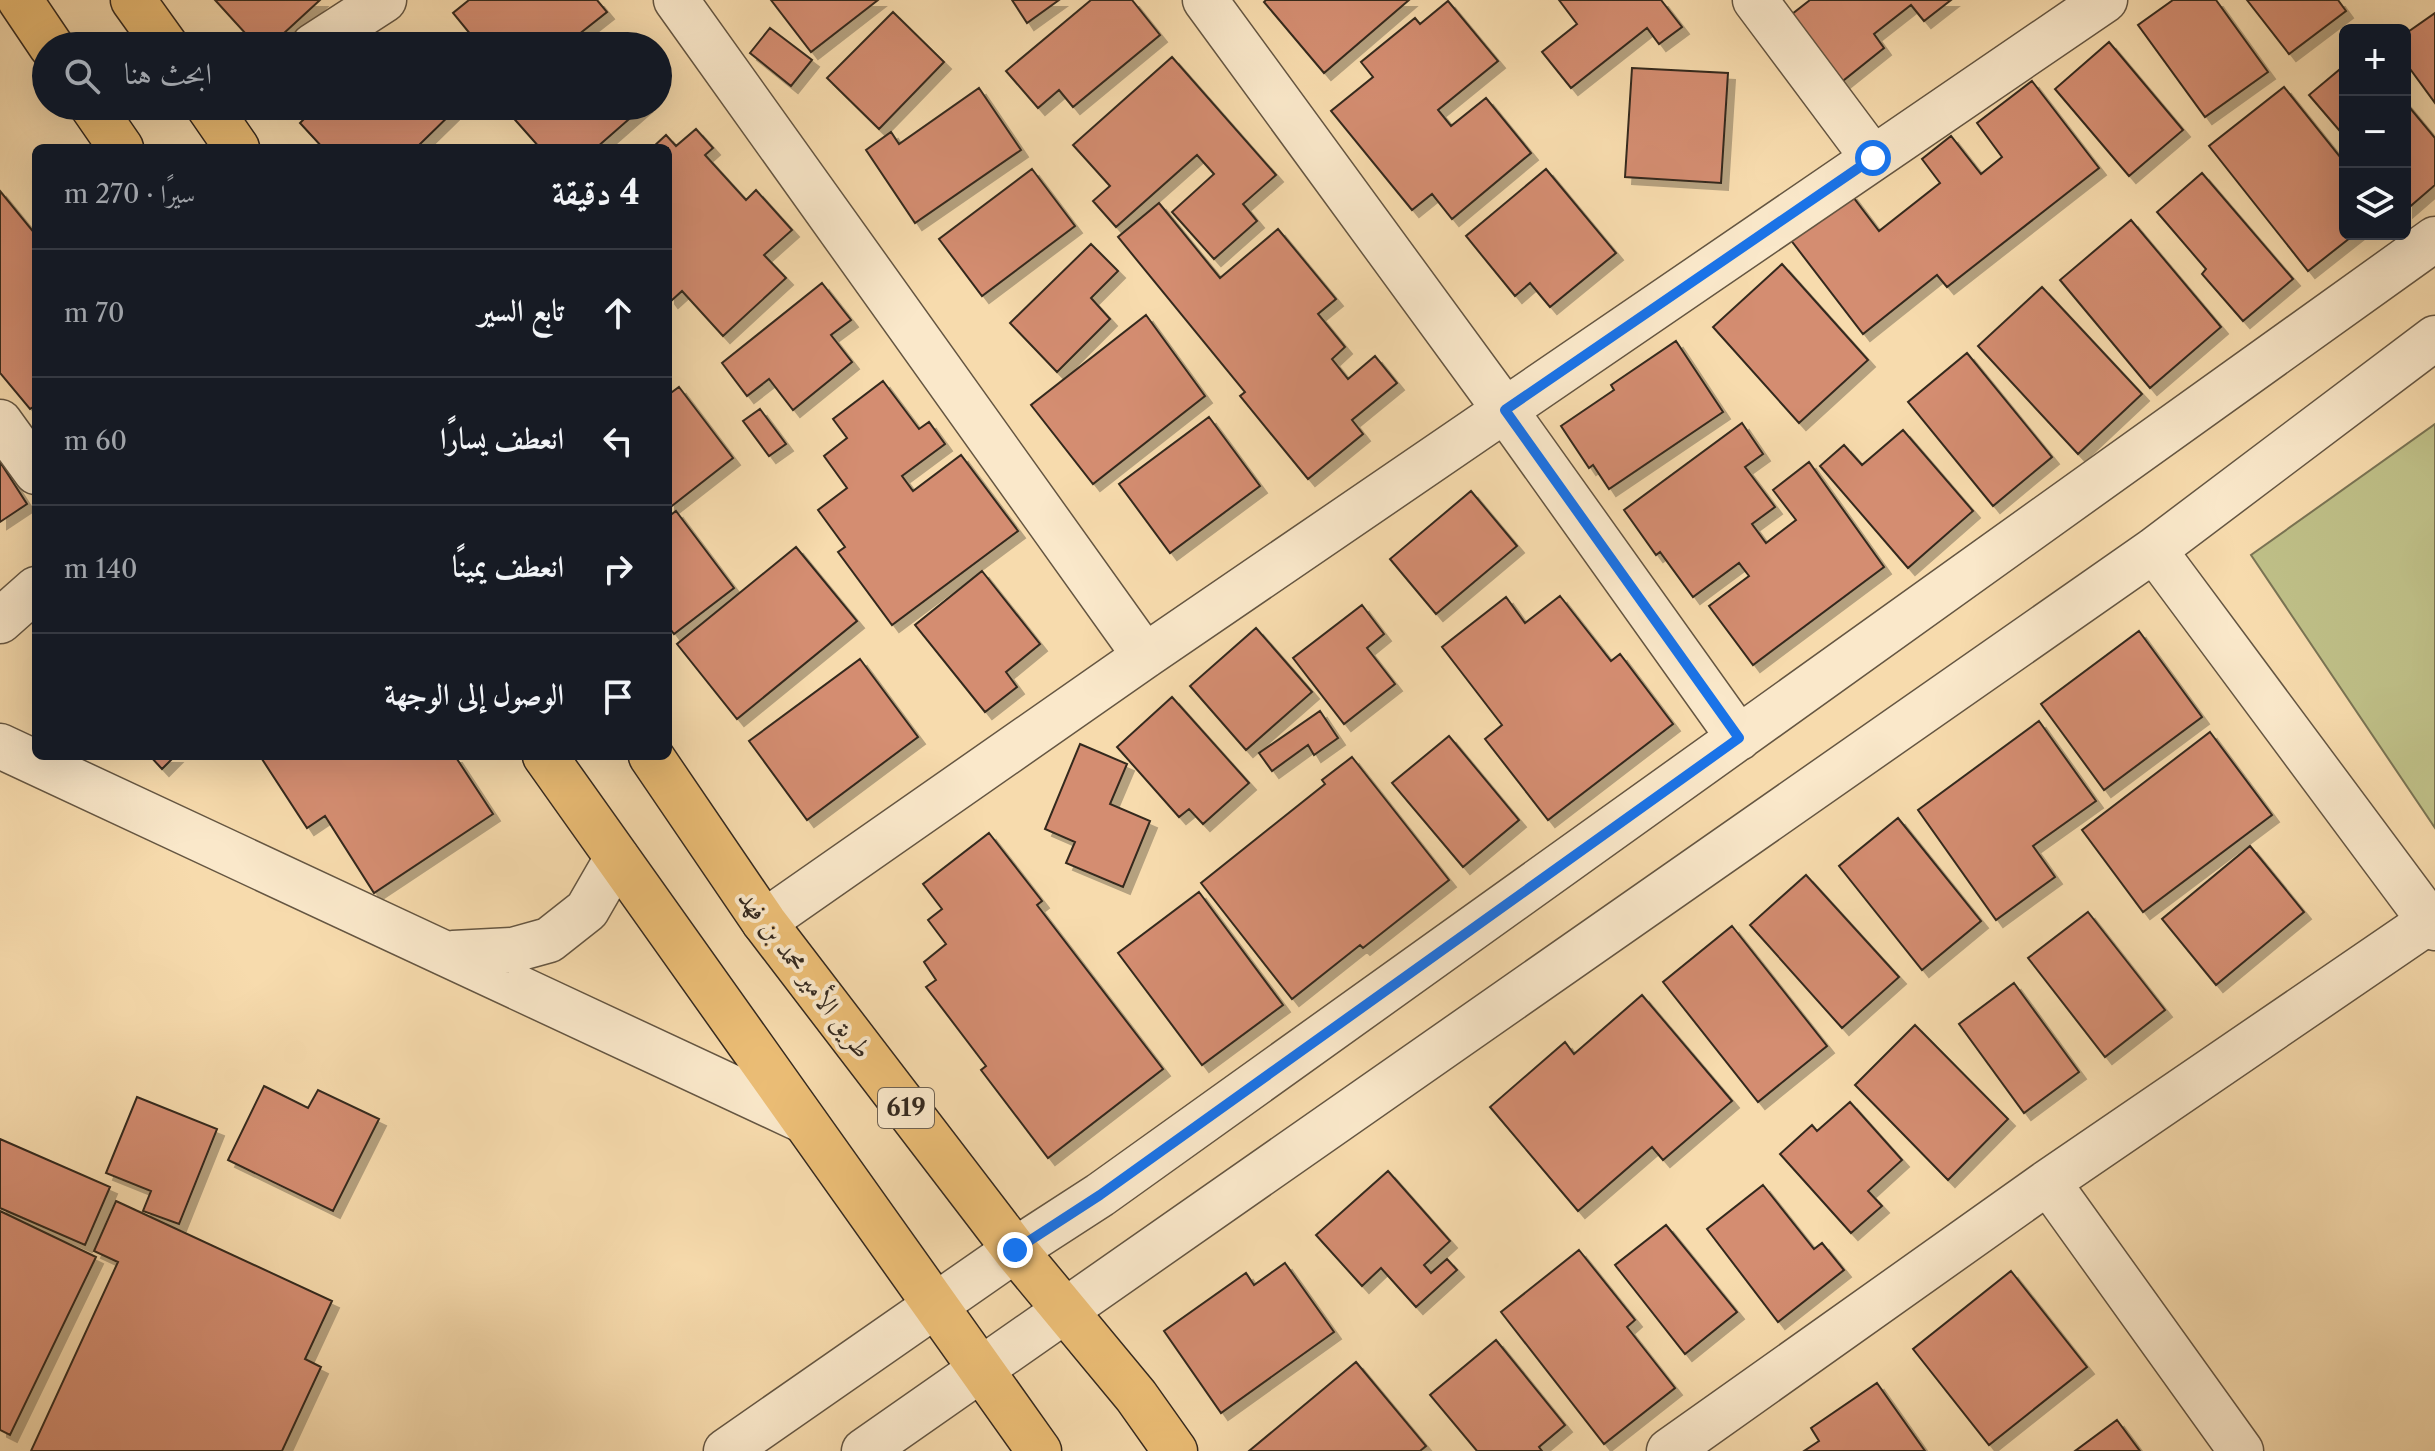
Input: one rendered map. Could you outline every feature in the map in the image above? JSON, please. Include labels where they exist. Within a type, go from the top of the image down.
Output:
[{"type":"highway","points":[[20,0],[42,32]]},
{"type":"highway","points":[[133,0],[156,32]]},
{"type":"highway","points":[[102,120],[118,144]]},
{"type":"highway","points":[[221,120],[235,144]]},
{"type":"highway","points":[[548,760],[802,1120],[873,1213],[1039,1451]]},
{"type":"highway","name":"طريق الأمير محمد بن فهد","points":[[654,760],[764,922],[1015,1250],[1136,1396],[1175,1451]]},
{"type":"street","points":[[335,32],[384,0]]},
{"type":"street","points":[[676,0],[1145,656]]},
{"type":"street","points":[[1205,0],[1505,410],[1739,738]]},
{"type":"street","points":[[1755,0],[1873,158]]},
{"type":"street","points":[[764,922],[1145,656],[2105,0]]},
{"type":"street","points":[[726,1451],[1015,1250],[1113,1186],[2435,239]]},
{"type":"street","points":[[864,1451],[983,1371],[1065,1310],[2154,550],[2435,338]]},
{"type":"street","points":[[0,422],[32,466]]},
{"type":"street","points":[[1686,1447],[2048,1182],[2432,925],[2154,550]]},
{"type":"street","points":[[0,621],[32,593]]},
{"type":"street","points":[[0,746],[443,953],[507,965],[802,1120]]},
{"type":"street","points":[[507,965],[549,940],[587,910],[617,858]]},
{"type":"street","points":[[2048,1182],[2241,1451]]},
{"type":"green space","points":[[2435,424],[2435,828],[2251,555]]},
{"type":"building","points":[[215,0],[320,0],[285,32],[244,32]]},
{"type":"building","points":[[469,0],[597,0],[607,12],[582,32],[469,32],[453,13]]},
{"type":"building","points":[[771,0],[878,0],[811,52]]},
{"type":"building","points":[[1012,0],[1059,0],[1027,23]]},
{"type":"building","points":[[1091,0],[1132,0],[1160,35],[1073,107],[1059,90],[1038,108],[1006,71]]},
{"type":"building","points":[[1409,0],[1324,73],[1264,2]]},
{"type":"building","points":[[1559,0],[1661,0],[1682,27],[1659,44],[1647,28],[1571,88],[1542,52],[1577,24]]},
{"type":"building","points":[[1810,0],[1951,0],[1924,21],[1911,5],[1874,34],[1884,48],[1839,84],[1787,18]]},
{"type":"building","points":[[2173,0],[2216,0],[2268,72],[2205,117],[2138,25]]},
{"type":"building","points":[[2247,0],[2338,0],[2346,11],[2289,54]]},
{"type":"building","points":[[1448,1],[1498,61],[1438,110],[1451,126],[1486,98],[1531,153],[1452,219],[1432,194],[1412,210],[1331,111],[1373,77],[1361,62],[1415,18],[1420,24]]},
{"type":"building","points":[[893,12],[944,62],[879,129],[827,78]]},
{"type":"building","points":[[2435,13],[2435,103],[2411,70],[2411,30]]},
{"type":"building","points":[[770,28],[812,60],[791,86],[750,53]]},
{"type":"building","points":[[2109,42],[2183,130],[2129,176],[2055,89]]},
{"type":"building","points":[[1172,57],[1276,175],[1243,204],[1257,221],[1214,259],[1172,212],[1214,174],[1197,155],[1116,227],[1093,201],[1110,186],[1073,145]]},
{"type":"building","points":[[1632,68],[1728,73],[1721,183],[1625,177]]},
{"type":"building","points":[[2339,70],[2339,130],[2309,95]]},
{"type":"building","points":[[2032,81],[2099,168],[1947,287],[1937,275],[1863,334],[1790,239],[1850,193],[1879,231],[1940,183],[1922,159],[1951,136],[1981,174],[2002,157],[1977,123]]},
{"type":"building","points":[[2284,87],[2339,156],[2339,240],[2347,240],[2308,271],[2209,146]]},
{"type":"building","points":[[979,88],[1021,150],[915,223],[866,150],[891,132],[899,144]]},
{"type":"building","points":[[2411,109],[2435,138],[2435,185],[2411,206]]},
{"type":"building","points":[[303,120],[445,120],[420,144],[319,144],[300,123]]},
{"type":"building","points":[[515,120],[628,120],[601,144],[536,144]]},
{"type":"building","points":[[696,129],[713,148],[705,155],[746,200],[756,190],[792,230],[764,255],[786,278],[723,336],[682,291],[672,300],[672,144],[656,144],[666,135],[676,146]]},
{"type":"building","points":[[1032,169],[1075,226],[982,296],[939,239]]},
{"type":"building","points":[[1546,169],[1616,253],[1550,307],[1530,283],[1515,296],[1466,236]]},
{"type":"building","points":[[2202,173],[2293,279],[2243,321],[2202,274],[2206,269],[2157,212]]},
{"type":"building","points":[[0,191],[32,230],[32,408],[0,373]]},
{"type":"building","points":[[1159,203],[1220,278],[1278,229],[1336,299],[1318,314],[1345,347],[1332,359],[1348,379],[1375,356],[1397,383],[1352,420],[1363,434],[1308,479],[1240,396],[1245,392],[1118,237]]},
{"type":"building","points":[[2131,220],[2221,327],[2150,388],[2060,280]]},
{"type":"building","points":[[1091,244],[1118,271],[1091,298],[1110,319],[1057,372],[1010,323]]},
{"type":"building","points":[[1782,264],[1868,360],[1799,423],[1713,327]]},
{"type":"building","points":[[822,283],[851,320],[831,335],[852,362],[793,410],[769,379],[747,396],[722,363]]},
{"type":"building","points":[[2042,287],[2142,394],[2078,454],[1978,346]]},
{"type":"building","points":[[1146,315],[1205,396],[1093,484],[1031,405]]},
{"type":"building","points":[[1676,341],[1723,412],[1609,489],[1593,465],[1589,468],[1561,426],[1614,390],[1611,385]]},
{"type":"building","points":[[1967,353],[2052,457],[1993,506],[1908,402]]},
{"type":"building","points":[[883,381],[919,429],[929,422],[945,444],[902,476],[913,491],[961,455],[1018,531],[892,625],[838,552],[845,547],[818,510],[847,488],[824,456],[847,438],[833,419]]},
{"type":"building","points":[[679,387],[733,458],[672,506],[672,392]]},
{"type":"building","points":[[760,409],[786,444],[769,456],[743,421]]},
{"type":"building","points":[[1209,417],[1260,486],[1170,553],[1119,484]]},
{"type":"building","points":[[1742,423],[1763,454],[1745,467],[1775,507],[1752,524],[1766,543],[1796,520],[1773,490],[1809,462],[1884,567],[1753,665],[1709,606],[1749,576],[1739,563],[1693,597],[1660,552],[1656,555],[1624,510]]},
{"type":"building","points":[[1903,430],[1973,511],[1908,568],[1820,466],[1844,445],[1862,465]]},
{"type":"building","points":[[0,462],[27,504],[0,522]]},
{"type":"building","points":[[1471,491],[1517,546],[1436,614],[1390,559]]},
{"type":"building","points":[[676,511],[734,588],[674,634],[672,631],[672,514]]},
{"type":"building","points":[[796,547],[857,621],[737,719],[677,644]]},
{"type":"building","points":[[982,571],[1040,644],[1006,672],[1017,687],[985,712],[915,625]]},
{"type":"building","points":[[1560,596],[1611,661],[1620,654],[1673,724],[1548,820],[1485,739],[1502,725],[1442,647],[1506,597],[1525,623]]},
{"type":"building","points":[[1362,605],[1384,634],[1367,648],[1395,684],[1344,724],[1293,658]]},
{"type":"building","points":[[1256,628],[1312,692],[1246,750],[1190,686]]},
{"type":"building","points":[[2139,631],[2202,717],[2104,790],[2041,704]]},
{"type":"building","points":[[860,659],[918,737],[807,820],[749,741]]},
{"type":"building","points":[[1172,697],[1249,783],[1203,824],[1189,809],[1179,817],[1117,747]]},
{"type":"building","points":[[1320,711],[1338,738],[1314,755],[1308,745],[1272,771],[1259,753]]},
{"type":"building","points":[[2039,721],[2096,801],[2033,846],[2055,877],[1996,920],[1918,810]]},
{"type":"building","points":[[2210,732],[2272,815],[2143,912],[2082,830]]},
{"type":"building","points":[[1449,736],[1519,820],[1463,867],[1392,783]]},
{"type":"building","points":[[1080,744],[1127,764],[1110,804],[1150,821],[1123,887],[1066,863],[1075,842],[1045,829]]},
{"type":"building","points":[[1352,757],[1449,880],[1292,999],[1201,883],[1325,784],[1322,780]]},
{"type":"building","points":[[154,760],[171,760],[162,769]]},
{"type":"building","points":[[263,760],[458,760],[493,814],[374,893],[325,816],[307,828]]},
{"type":"building","points":[[1898,818],[1981,921],[1922,970],[1839,866]]},
{"type":"building","points":[[989,833],[1042,901],[1037,905],[1163,1069],[1048,1158],[981,1070],[986,1066],[926,987],[936,980],[924,962],[946,944],[928,920],[942,909],[923,884]]},
{"type":"building","points":[[2250,846],[2304,912],[2216,985],[2162,919]]},
{"type":"building","points":[[1806,875],[1899,977],[1842,1028],[1750,925]]},
{"type":"building","points":[[1199,892],[1283,1005],[1202,1065],[1118,953]]},
{"type":"building","points":[[2088,912],[2165,1010],[2105,1057],[2028,958]]},
{"type":"building","points":[[1732,926],[1827,1046],[1758,1102],[1663,982]]},
{"type":"building","points":[[2014,983],[2079,1072],[2024,1113],[1959,1024]]},
{"type":"building","points":[[1642,995],[1732,1101],[1663,1160],[1652,1147],[1578,1211],[1490,1107],[1565,1042],[1574,1054]]},
{"type":"building","points":[[1915,1025],[2008,1119],[1948,1180],[1855,1085]]},
{"type":"building","points":[[264,1086],[308,1108],[318,1090],[379,1119],[333,1211],[228,1160]]},
{"type":"building","points":[[137,1097],[217,1129],[179,1224],[143,1211],[151,1191],[106,1173]]},
{"type":"building","points":[[1850,1102],[1902,1160],[1868,1191],[1882,1206],[1851,1233],[1780,1154],[1812,1125],[1817,1131]]},
{"type":"building","points":[[0,1139],[110,1187],[85,1245],[0,1208]]},
{"type":"building","points":[[1388,1171],[1450,1241],[1424,1265],[1431,1273],[1447,1259],[1457,1270],[1416,1307],[1381,1268],[1362,1286],[1316,1235]]},
{"type":"building","points":[[1763,1185],[1814,1249],[1822,1243],[1844,1270],[1778,1322],[1707,1229]]},
{"type":"building","points":[[116,1201],[332,1301],[305,1359],[321,1367],[282,1451],[31,1451],[118,1262],[94,1251]]},
{"type":"building","points":[[0,1211],[96,1257],[10,1435],[0,1430]]},
{"type":"building","points":[[1666,1225],[1737,1312],[1685,1354],[1615,1265]]},
{"type":"building","points":[[1579,1250],[1635,1320],[1627,1327],[1675,1388],[1604,1444],[1501,1312]]},
{"type":"building","points":[[1285,1263],[1334,1332],[1221,1413],[1164,1331],[1246,1273],[1254,1285]]},
{"type":"building","points":[[2011,1271],[2087,1367],[1989,1445],[1913,1349]]},
{"type":"building","points":[[1496,1340],[1565,1425],[1539,1447],[1542,1451],[1477,1451],[1430,1395]]},
{"type":"building","points":[[1356,1362],[1426,1446],[1420,1451],[1249,1451]]},
{"type":"building","points":[[1877,1383],[1925,1451],[1804,1451],[1819,1441],[1811,1428]]},
{"type":"building","points":[[2117,1420],[2140,1451],[2075,1451]]},
{"type":"route","points":[[1015,1250],[1100,1195],[1739,738],[1505,410],[1873,158]]}]
